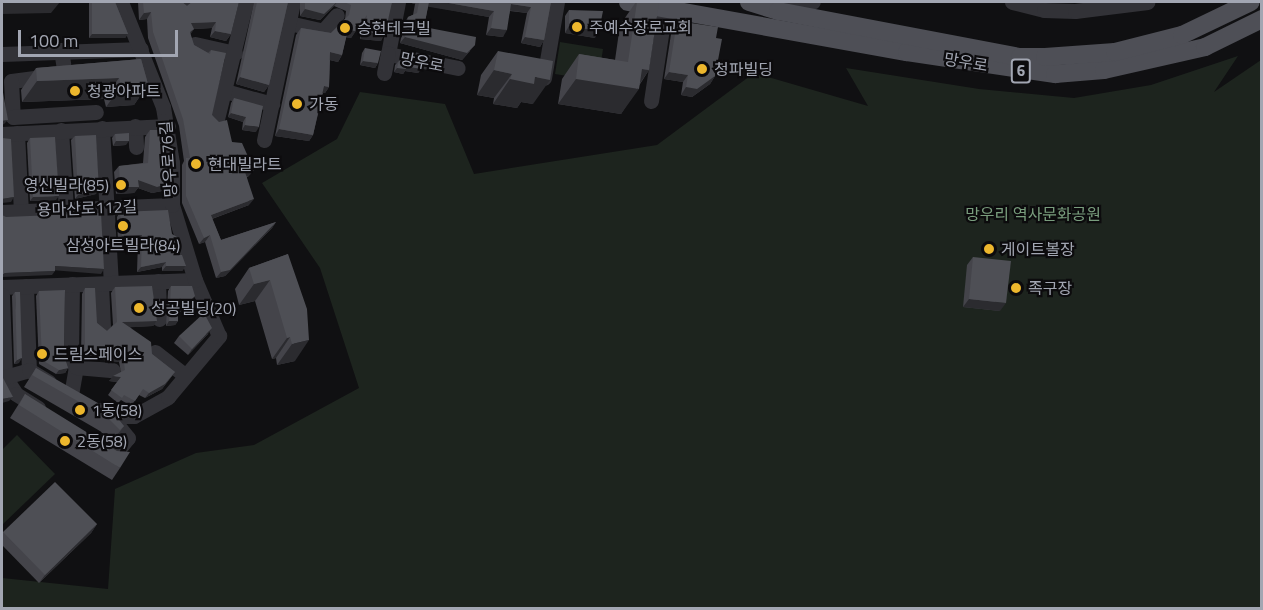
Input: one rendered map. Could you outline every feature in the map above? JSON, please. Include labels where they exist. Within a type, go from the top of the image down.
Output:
[{"type":"main road","name":"망우로","points":[[628,2],[665,8],[778,13],[1020,57],[1069,57],[1116,52],[1182,35],[1251,2]]},
{"type":"main road","name":"망우로","points":[[749,2],[907,52],[1055,74],[1104,70],[1204,47],[1262,19]]},
{"type":"street","name":"망우로76길","points":[[110,416],[134,416],[168,397],[184,375],[219,336],[195,279],[172,205],[168,126],[141,49],[121,2]]},
{"type":"street","points":[[218,119],[246,2]]},
{"type":"street","points":[[264,140],[294,2]]},
{"type":"street","name":"망우로","points":[[384,72],[398,2]]},
{"type":"street","points":[[544,80],[557,2]]},
{"type":"street","points":[[778,13],[813,2]]},
{"type":"street","points":[[1012,2],[1044,10],[1075,10],[1147,2]]},
{"type":"street","points":[[651,101],[665,8]]},
{"type":"street","points":[[289,23],[323,31],[337,15]]},
{"type":"street","points":[[195,44],[235,53]]},
{"type":"street","points":[[21,211],[9,133],[3,54],[61,50],[141,49]]},
{"type":"street","points":[[61,50],[70,74],[11,81],[13,117],[96,112]]},
{"type":"street","name":"망우로","points":[[388,52],[458,68]]},
{"type":"street","points":[[133,70],[138,85]]},
{"type":"street","points":[[225,91],[272,104]]},
{"type":"street","points":[[135,126],[136,147]]},
{"type":"street","points":[[9,133],[168,126]]},
{"type":"street","points":[[102,129],[108,207],[103,327]]},
{"type":"street","points":[[61,130],[66,209]]},
{"type":"street","name":"용마산로112길","points":[[2,212],[172,205]]},
{"type":"street","points":[[2,287],[195,279]]},
{"type":"street","points":[[158,281],[159,319]]},
{"type":"street","points":[[71,395],[76,367],[71,360],[72,284]]},
{"type":"street","points":[[26,286],[29,370]]},
{"type":"street","points":[[2,295],[3,373],[15,394],[55,418]]},
{"type":"street","points":[[155,352],[184,375]]},
{"type":"street","points":[[76,367],[113,370]]},
{"type":"street","points":[[3,373],[29,370],[110,416],[128,438],[114,455],[85,436]]},
{"type":"green space","points":[[560,42],[603,49],[598,81],[555,74]]},
{"type":"green space","name":"망우리 역사문화공원","points":[[1238,56],[1214,92],[1261,60],[1261,608],[2,608],[2,578],[108,589],[115,489],[196,453],[254,445],[359,388],[320,268],[262,183],[337,139],[360,92],[445,104],[474,174],[657,145],[754,73],[868,106],[846,68],[979,89],[1074,98],[1151,85]]},
{"type":"green space","points":[[17,435],[55,474],[2,525],[2,450]]},
{"type":"building","points":[[2,2],[60,2],[2,3]]},
{"type":"building","points":[[92,2],[115,2],[128,34],[92,34]]},
{"type":"building","points":[[143,2],[182,2],[187,6],[192,2],[239,2],[231,34],[215,31],[216,22],[191,23],[194,29],[190,32],[194,45],[210,54],[211,50],[226,53],[212,115],[219,122],[227,120],[232,142],[242,143],[254,170],[245,172],[254,199],[211,215],[221,240],[276,222],[230,270],[221,272],[210,235],[204,238],[186,196],[186,158],[190,158],[183,119],[153,32],[151,12],[144,13]]},
{"type":"building","points":[[257,2],[288,2],[269,85],[240,77]]},
{"type":"building","points":[[305,2],[337,2],[324,14],[305,9]]},
{"type":"building","points":[[344,2],[392,2],[385,34],[364,32],[367,15],[356,31],[348,30],[342,55],[330,52],[329,87],[324,86],[313,135],[279,129],[301,28],[331,33],[349,15],[351,5]]},
{"type":"building","points":[[419,2],[429,2],[424,27],[476,37],[475,45],[467,53],[405,37],[408,17],[417,13]]},
{"type":"building","points":[[443,2],[551,2],[544,40],[525,37],[531,7],[511,4],[507,30],[491,28],[494,11]]},
{"type":"building","points":[[637,2],[659,3],[649,70],[642,69],[639,89],[576,79],[579,54],[628,62]]},
{"type":"building","points":[[569,10],[603,11],[599,31],[569,26]]},
{"type":"building","points":[[677,21],[718,27],[716,38],[722,39],[715,76],[697,89],[686,87],[688,75],[669,72]]},
{"type":"building","points":[[365,48],[381,51],[378,63],[363,61]]},
{"type":"building","points":[[498,51],[553,61],[550,80],[535,77],[534,84],[510,79],[512,74],[494,70]]},
{"type":"building","points":[[141,59],[148,84],[121,86],[119,78],[37,81],[36,68]]},
{"type":"building","points":[[399,61],[422,66],[421,69],[406,66],[406,69],[397,68]]},
{"type":"building","points":[[2,87],[8,120],[2,121]]},
{"type":"building","points":[[234,98],[263,106],[259,127],[245,125],[246,117],[231,113]]},
{"type":"building","points":[[150,130],[162,130],[167,184],[157,187],[138,180],[139,187],[120,187],[119,166],[148,163]]},
{"type":"building","points":[[129,133],[129,141],[116,141],[115,134]]},
{"type":"building","points":[[96,135],[99,190],[78,195],[75,136]]},
{"type":"building","points":[[55,137],[59,196],[33,197],[30,138]]},
{"type":"building","points":[[2,138],[11,139],[14,197],[2,199]]},
{"type":"building","points":[[168,210],[172,234],[177,237],[177,255],[182,255],[186,266],[166,266],[166,262],[141,267],[142,235],[122,236],[120,212]]},
{"type":"building","points":[[101,213],[104,269],[55,266],[55,271],[2,275],[2,215],[6,217]]},
{"type":"building","points":[[288,254],[307,309],[309,340],[292,344],[290,337],[287,338],[270,280],[254,284],[249,268]]},
{"type":"building","points":[[973,257],[1011,261],[1006,303],[969,299]]},
{"type":"building","points":[[152,286],[157,321],[122,322],[151,342],[152,354],[175,372],[165,384],[149,393],[143,389],[135,401],[124,395],[122,398],[111,390],[121,377],[113,376],[125,370],[123,357],[85,352],[85,288],[95,288],[97,323],[107,331],[117,322],[115,287]]},
{"type":"building","points":[[171,286],[192,286],[195,296],[178,313],[178,321],[169,321]]},
{"type":"building","points":[[65,290],[64,355],[68,368],[59,370],[42,360],[39,291]]},
{"type":"building","points":[[15,292],[20,292],[22,358],[17,360]]},
{"type":"building","points":[[204,313],[212,328],[192,349],[179,336]]},
{"type":"building","points":[[36,368],[112,411],[124,426],[120,430],[109,419],[32,375]]},
{"type":"building","points":[[2,376],[13,397],[2,399]]},
{"type":"building","points":[[25,394],[117,451],[130,452],[120,468],[19,405]]},
{"type":"building","points":[[55,482],[97,524],[45,575],[3,532]]},
{"type":"place","name":"주예수장로교회","points":[[577,27]]},
{"type":"place","name":"승현테크빌","points":[[345,28]]},
{"type":"place","name":"청파빌딩","points":[[702,69]]},
{"type":"place","name":"청광아파트","points":[[75,91]]},
{"type":"place","name":"가동","points":[[297,104]]},
{"type":"place","name":"현대빌라트","points":[[196,164]]},
{"type":"place","name":"영신빌라(85)","points":[[121,185]]},
{"type":"place","name":"삼성아트빌라(84)","points":[[123,226]]},
{"type":"place","name":"게이트볼장","points":[[989,249]]},
{"type":"place","name":"족구장","points":[[1016,288]]},
{"type":"place","name":"성공빌딩(20)","points":[[139,308]]},
{"type":"place","name":"드림스페이스","points":[[42,354]]},
{"type":"place","name":"1동(58)","points":[[80,410]]},
{"type":"place","name":"2동(58)","points":[[65,441]]}]
